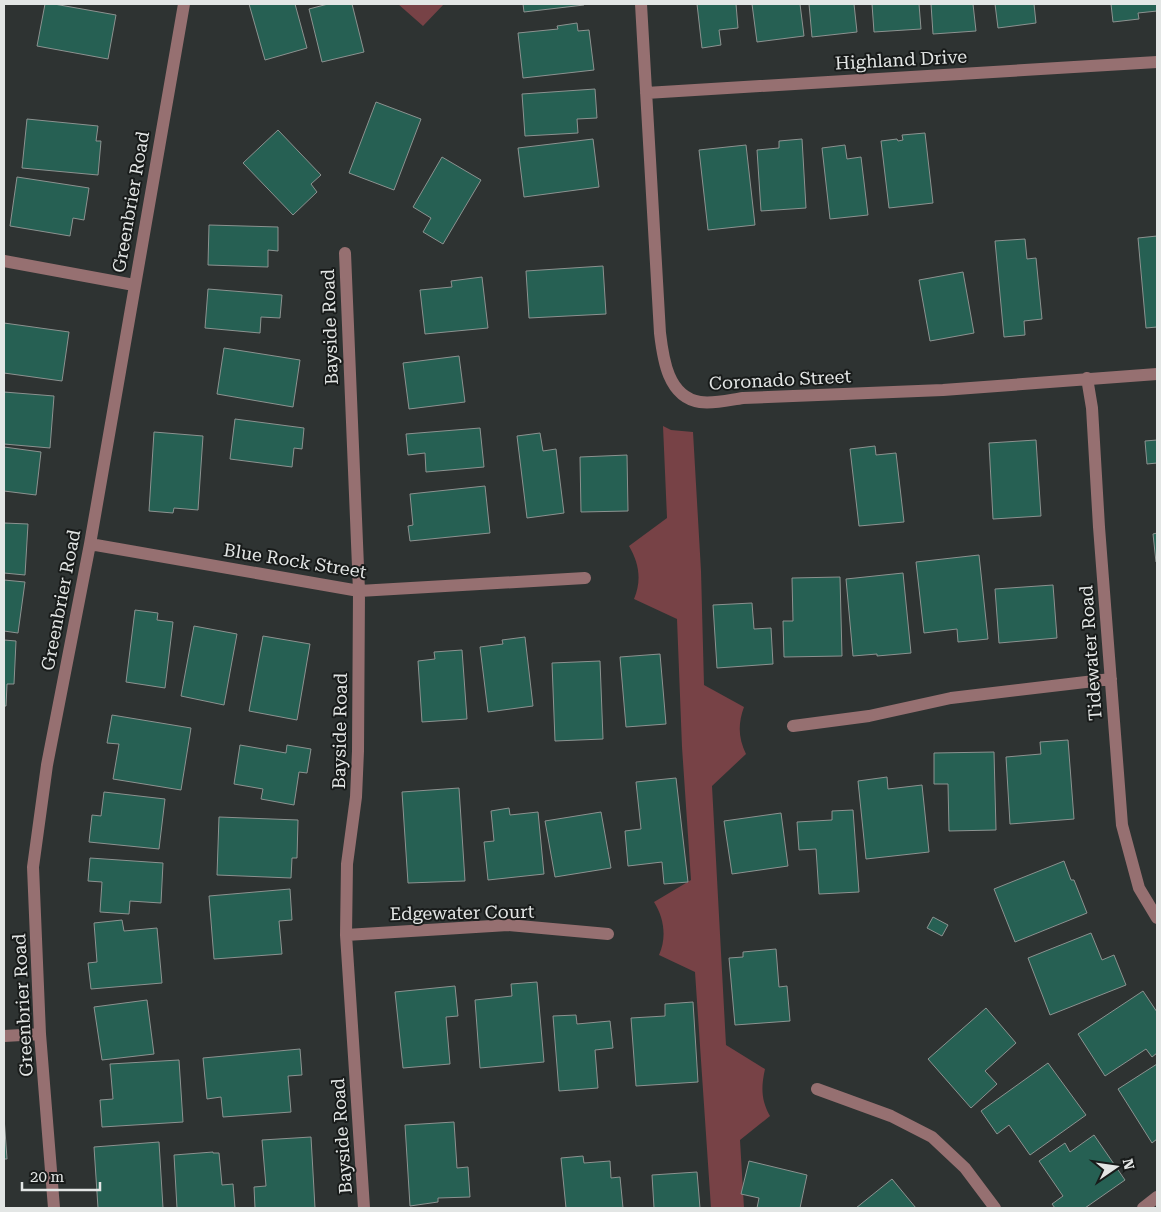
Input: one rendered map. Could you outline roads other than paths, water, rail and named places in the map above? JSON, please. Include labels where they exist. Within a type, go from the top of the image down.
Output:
[{"type":"street","name":"Greenbrier Road","points":[[54,1208],[40,1034],[33,867],[47,765],[90,544],[184,4]]},
{"type":"street","name":"Coronado Street","points":[[641,4],[660,333],[664,363],[677,389],[692,400],[716,402],[743,398],[943,390],[1157,374]]},
{"type":"street","name":"Highland Drive","points":[[646,93],[1157,62]]},
{"type":"street","name":"Bayside Road","points":[[345,253],[359,591],[358,751],[356,797],[347,864],[346,935],[364,1208]]},
{"type":"street","points":[[4,261],[134,285]]},
{"type":"street","name":"Tidewater Road","points":[[1087,378],[1092,408],[1098,527],[1122,825],[1139,888],[1157,918]]},
{"type":"street","name":"Blue Rock Street","points":[[90,544],[359,591],[585,578]]},
{"type":"street","points":[[793,726],[869,716],[951,698],[1110,679]]},
{"type":"street","name":"Edgewater Court","points":[[346,935],[508,925],[608,934]]},
{"type":"street","points":[[4,1036],[40,1034]]},
{"type":"street","points":[[817,1089],[891,1116],[932,1137],[965,1168],[996,1208]]},
{"type":"street","points":[[1143,1208],[1157,1197]]}]
